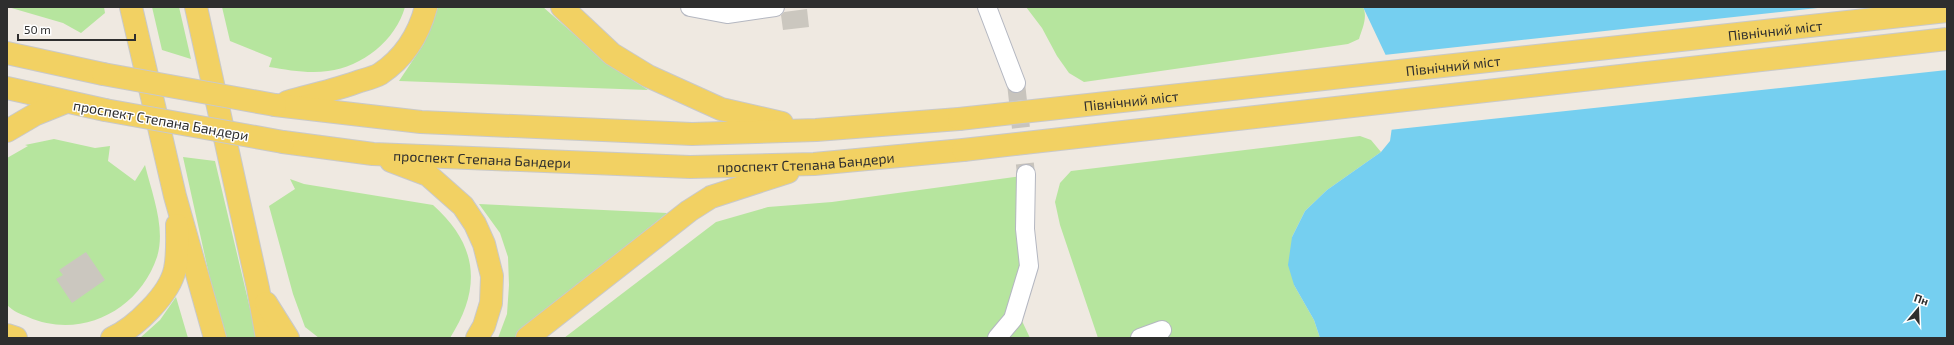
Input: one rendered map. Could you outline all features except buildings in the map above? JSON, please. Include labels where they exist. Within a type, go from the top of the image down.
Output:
[{"type":"main road","points":[[131,7],[175,196],[215,338]]},
{"type":"main road","points":[[196,7],[258,288],[267,338]]},
{"type":"main road","points":[[275,105],[346,86],[380,74],[400,58],[412,42],[426,7]]},
{"type":"main road","points":[[562,7],[612,54],[648,76],[670,87],[721,109],[764,120],[816,130]]},
{"type":"main road","name":"Північний міст","points":[[816,130],[959,119],[1947,11]]},
{"type":"main road","name":"Північний міст","points":[[963,150],[1947,39]]},
{"type":"main road","points":[[7,53],[103,74],[275,105],[421,122],[692,134],[816,130]]},
{"type":"main road","name":"проспект Степана Бандери","points":[[7,88],[104,110],[283,142],[374,154],[690,167],[814,164],[963,150]]},
{"type":"main road","points":[[7,131],[36,114],[66,102]]},
{"type":"main road","points":[[374,154],[428,175],[463,206],[475,224],[484,244],[492,276],[491,303],[484,326],[477,338]]},
{"type":"main road","points":[[527,338],[680,217],[711,197],[814,164]]},
{"type":"main road","points":[[112,338],[138,322],[156,303],[175,270],[177,236],[175,196]]},
{"type":"main road","points":[[258,288],[288,338]]},
{"type":"main road","points":[[7,335],[16,338]]},
{"type":"lane","points":[[690,7],[727,14],[775,7]]},
{"type":"lane","points":[[987,7],[1016,83]]},
{"type":"lane","points":[[998,338],[1013,319],[1029,266],[1025,229],[1026,174]]},
{"type":"lane","points":[[1140,338],[1162,330]]},
{"type":"green space","points":[[8,7],[104,7],[105,13],[81,33],[63,23]]},
{"type":"green space","points":[[152,7],[179,7],[191,59],[162,50]]},
{"type":"green space","points":[[222,7],[405,7],[401,19],[386,41],[365,58],[341,68],[313,72],[269,67],[272,58],[230,41]]},
{"type":"green space","points":[[438,7],[543,7],[609,65],[648,90],[399,81],[423,45]]},
{"type":"green space","points":[[1026,7],[1363,7],[1365,15],[1359,39],[1348,44],[1084,82],[1069,73],[1057,56],[1042,28]]},
{"type":"green space","points":[[1360,136],[1371,140],[1381,152],[1327,190],[1305,211],[1292,237],[1294,285],[1314,320],[1320,338],[1098,338],[1060,225],[1055,202],[1060,183],[1071,171]]},
{"type":"green space","points":[[54,139],[95,148],[110,146],[108,161],[135,181],[145,165],[157,211],[160,234],[157,257],[148,276],[137,292],[122,306],[105,316],[87,322],[68,325],[48,323],[28,317],[7,305],[7,158],[28,146],[25,145]]},
{"type":"green space","points":[[183,157],[215,161],[257,338],[223,338]]},
{"type":"green space","points":[[1021,176],[1023,262],[1013,309],[1022,321],[1030,338],[564,338],[716,222],[768,207],[832,202]]},
{"type":"green space","points":[[290,179],[304,184],[433,205],[448,220],[459,236],[467,251],[470,268],[471,284],[467,302],[460,320],[450,338],[319,338],[305,327],[293,294],[269,206],[295,189]]},
{"type":"green space","points":[[479,204],[667,213],[514,338],[498,338],[507,314],[509,285],[508,257],[500,233]]},
{"type":"green space","points":[[176,297],[188,338],[140,338],[160,320]]},
{"type":"water","points":[[1363,7],[1947,7],[1947,338],[1320,338],[1314,320],[1294,285],[1288,265],[1292,237],[1305,211],[1327,190],[1381,152],[1390,141],[1395,106],[1388,60]]},
{"type":"pier","points":[[1827,7],[1947,7],[1947,70],[1389,130],[1393,106],[1384,55]]},
{"type":"tunnel","points":[[1016,83],[1026,174]]}]
